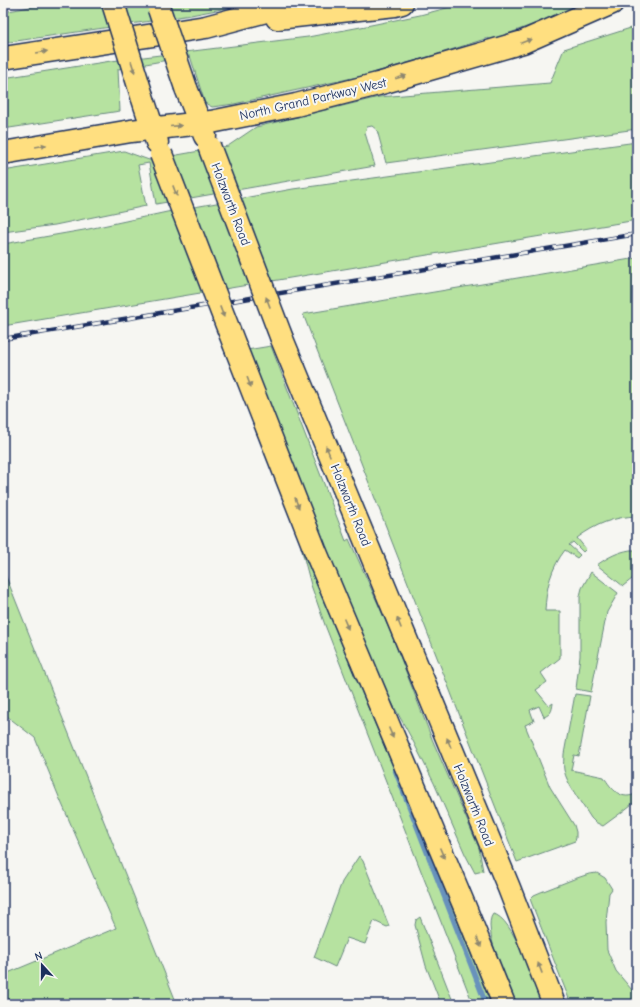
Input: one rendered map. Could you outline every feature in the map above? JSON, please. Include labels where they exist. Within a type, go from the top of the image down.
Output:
[{"type":"main road","points":[[113,3],[152,128],[235,346],[315,550],[504,1004]]},
{"type":"main road","name":"Holzwarth Road","points":[[158,3],[186,88],[282,339],[503,874],[554,1004]]},
{"type":"main road","points":[[206,26],[296,3]]},
{"type":"main road","points":[[3,58],[206,26],[402,3]]},
{"type":"main road","name":"North Grand Parkway West","points":[[3,153],[131,130],[211,122],[304,103],[378,84],[523,42],[612,3]]},
{"type":"green space","points":[[52,3],[252,3],[191,15],[3,43],[3,12]]},
{"type":"green space","points":[[466,3],[587,3],[491,40],[488,38],[366,75],[234,104],[212,107],[205,103],[190,56],[118,69],[120,111],[3,129],[3,78],[111,61],[308,37],[420,15]]},
{"type":"green space","points":[[637,26],[637,129],[386,163],[377,130],[372,126],[367,127],[365,133],[375,166],[156,204],[149,163],[138,165],[146,206],[55,225],[3,232],[3,171],[124,151],[149,160],[228,146],[256,127],[379,97],[550,83],[564,49]]},
{"type":"green space","points":[[637,142],[637,220],[3,326],[3,244],[84,230],[167,212],[293,189]]},
{"type":"green space","points":[[637,258],[637,516],[612,520],[591,529],[577,538],[586,549],[583,552],[573,542],[569,545],[580,555],[577,558],[565,550],[556,564],[548,586],[545,611],[560,611],[560,658],[541,673],[547,682],[536,690],[549,706],[553,703],[553,706],[550,713],[544,717],[539,706],[530,710],[534,721],[525,725],[550,787],[574,825],[576,838],[575,841],[517,862],[303,314]]},
{"type":"green space","points":[[271,346],[346,541],[349,539],[391,633],[432,739],[479,848],[483,871],[475,873],[465,854],[434,783],[391,701],[328,554],[247,350]]},
{"type":"green space","points":[[301,547],[491,1004],[473,1004],[325,625],[311,585]]},
{"type":"green space","points":[[630,550],[637,550],[637,575],[623,586],[597,565],[613,555]]},
{"type":"green space","points":[[3,569],[177,1004],[3,1004],[3,975],[116,928],[35,738],[3,713]]},
{"type":"green space","points":[[591,572],[618,593],[607,612],[591,692],[576,689],[580,656],[580,596],[582,588]]},
{"type":"green space","points":[[575,694],[590,696],[579,756],[574,755],[571,770],[604,777],[614,790],[622,795],[626,796],[637,793],[636,801],[603,826],[591,818],[572,788],[564,770],[564,754]]},
{"type":"green space","points":[[359,856],[363,861],[389,926],[387,927],[374,921],[365,944],[347,938],[335,967],[314,957],[342,882]]},
{"type":"green space","points":[[597,873],[605,878],[612,889],[609,893],[606,922],[607,950],[616,971],[637,996],[637,1004],[571,1004],[530,899],[534,895],[574,879]]},
{"type":"green space","points":[[493,914],[501,918],[508,926],[529,968],[542,1004],[515,1004],[493,944],[490,921]]},
{"type":"green space","points":[[420,917],[454,1004],[441,1004],[426,966],[415,925],[416,920]]},
{"type":"waterway","points":[[395,770],[486,1004]]},
{"type":"railway","points":[[3,339],[637,234]]}]
